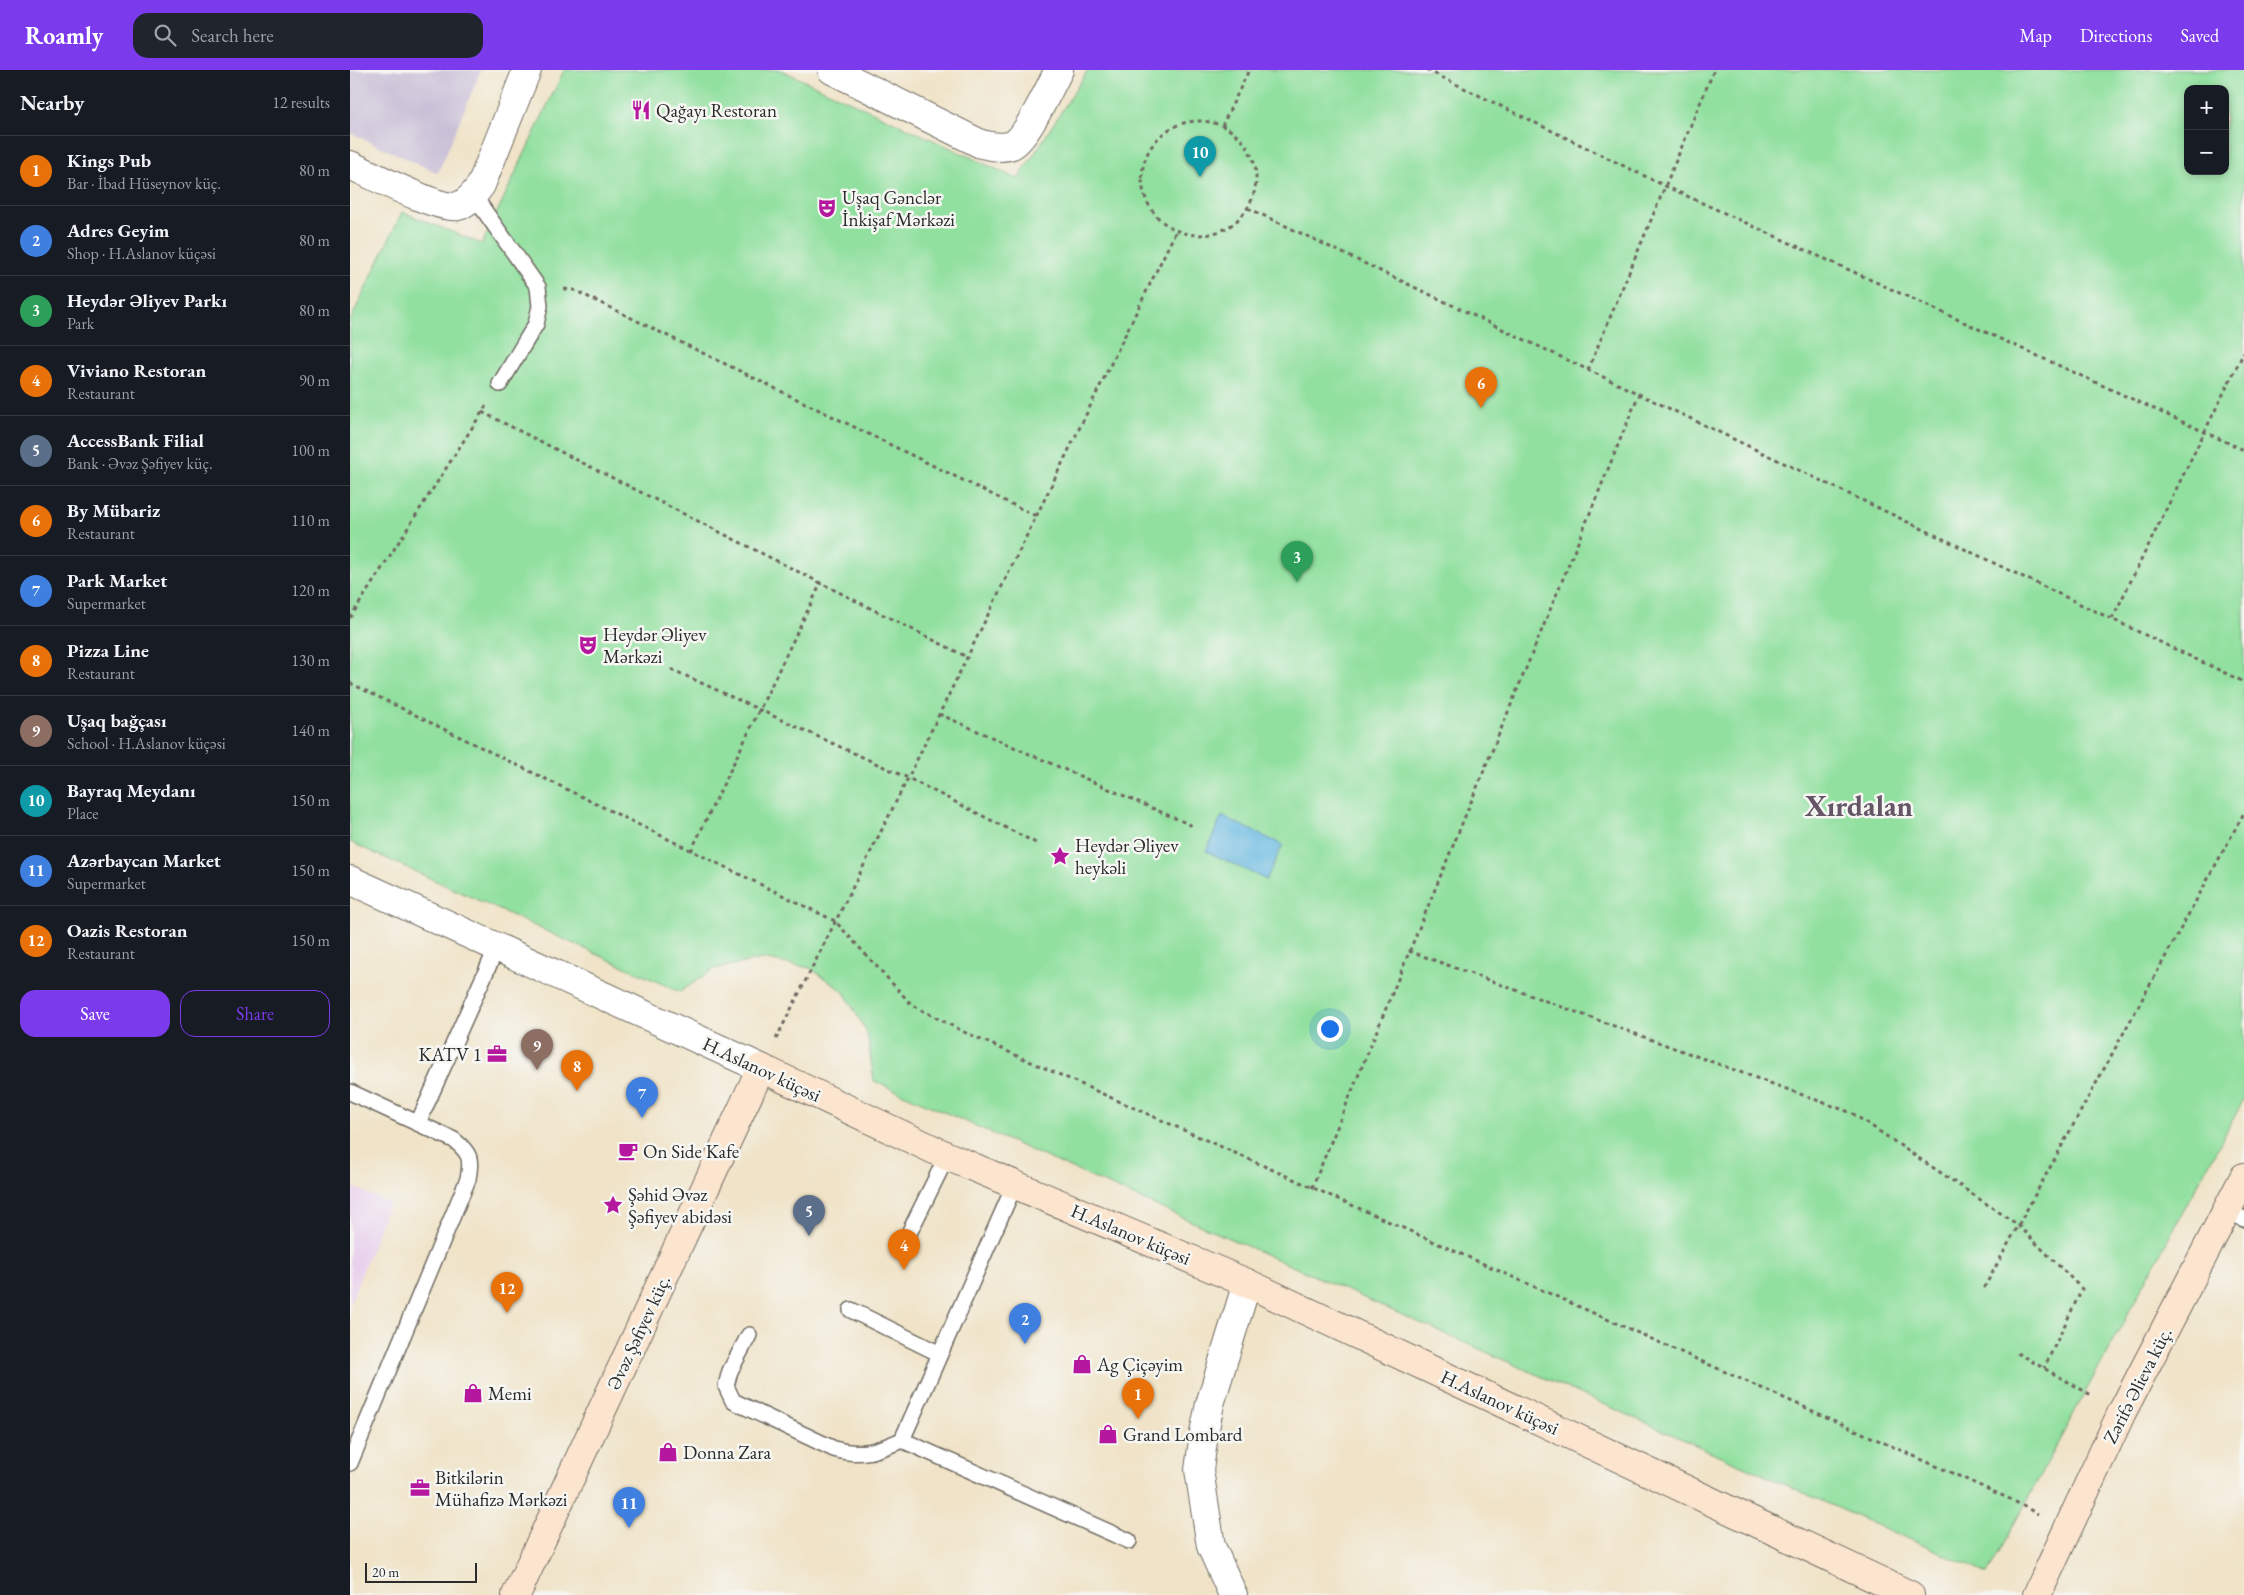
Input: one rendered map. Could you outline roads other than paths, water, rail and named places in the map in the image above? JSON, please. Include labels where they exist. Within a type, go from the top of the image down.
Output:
[{"type":"street","points":[[350,165],[441,205],[458,206],[474,196],[481,185],[527,70]]},
{"type":"street","points":[[832,70],[981,144],[995,148],[1012,145],[1024,135],[1060,70]]},
{"type":"street","name":"H.Aslanov küçəsi","points":[[350,880],[498,946],[947,1156],[1247,1283],[1910,1595]]},
{"type":"street","name":"Əvəz Şəfiyev küç.","points":[[516,1595],[761,1068]]},
{"type":"street","name":"Zərifə Əlieva küç.","points":[[2037,1595],[2122,1412],[2236,1215],[2244,1178]]},
{"type":"street","points":[[1233,1595],[1211,1546],[1199,1470],[1210,1404],[1247,1283]]},
{"type":"lane","points":[[474,196],[538,287],[540,306],[536,324],[500,384]]},
{"type":"lane","points":[[418,1123],[498,946]]},
{"type":"lane","points":[[350,1092],[454,1140],[466,1150],[471,1163],[468,1179],[350,1463]]},
{"type":"lane","points":[[910,1231],[947,1156]]},
{"type":"lane","points":[[749,1335],[730,1371],[726,1386],[733,1401],[834,1449],[851,1454],[872,1452],[902,1440],[1015,1184]]},
{"type":"lane","points":[[851,1310],[940,1354]]},
{"type":"lane","points":[[902,1440],[1129,1541]]},
{"type":"water","points":[[1222,816],[1283,845],[1266,880],[1206,851]]},
{"type":"place","name":"Qağayı Restoran","points":[[641,110]]},
{"type":"place","name":"Bayraq Meydanı","points":[[1200,177]]},
{"type":"place","name":"Uşaq Gənclər İnkişaf Mərkəzi","points":[[827,208]]},
{"type":"place","name":"By Mübariz","points":[[1481,408]]},
{"type":"place","name":"Heydər Əliyev Parkı","points":[[1297,582]]},
{"type":"place","name":"Heydər Əliyev Mərkəzi","points":[[588,645]]},
{"type":"place","name":"Heydər Əliyev heykəli","points":[[1060,856]]},
{"type":"place","name":"KATV 1","points":[[497,1054]]},
{"type":"place","name":"Uşaq bağçası","points":[[537,1070]]},
{"type":"place","name":"Pizza Line","points":[[577,1091]]},
{"type":"place","name":"Park Market","points":[[642,1118]]},
{"type":"place","name":"On Side Kafe","points":[[628,1151]]},
{"type":"place","name":"Şəhid Əvəz Şəfiyev abidəsi","points":[[613,1205]]},
{"type":"place","name":"AccessBank Filial","points":[[809,1236]]},
{"type":"place","name":"Viviano Restoran","points":[[904,1270]]},
{"type":"place","name":"Oazis Restoran","points":[[507,1313]]},
{"type":"place","name":"Adres Geyim","points":[[1025,1344]]},
{"type":"place","name":"Ag Çiçəyim","points":[[1082,1364]]},
{"type":"place","name":"Memi","points":[[473,1393]]},
{"type":"place","name":"Kings Pub","points":[[1138,1419]]},
{"type":"place","name":"Grand Lombard","points":[[1108,1434]]},
{"type":"place","name":"Donna Zara","points":[[668,1452]]},
{"type":"place","name":"Bitkilərin Mühafizə Mərkəzi","points":[[420,1488]]},
{"type":"place","name":"Azərbaycan Market","points":[[629,1528]]},
{"type":"district","name":"Xırdalan","points":[[1859,806]]}]
